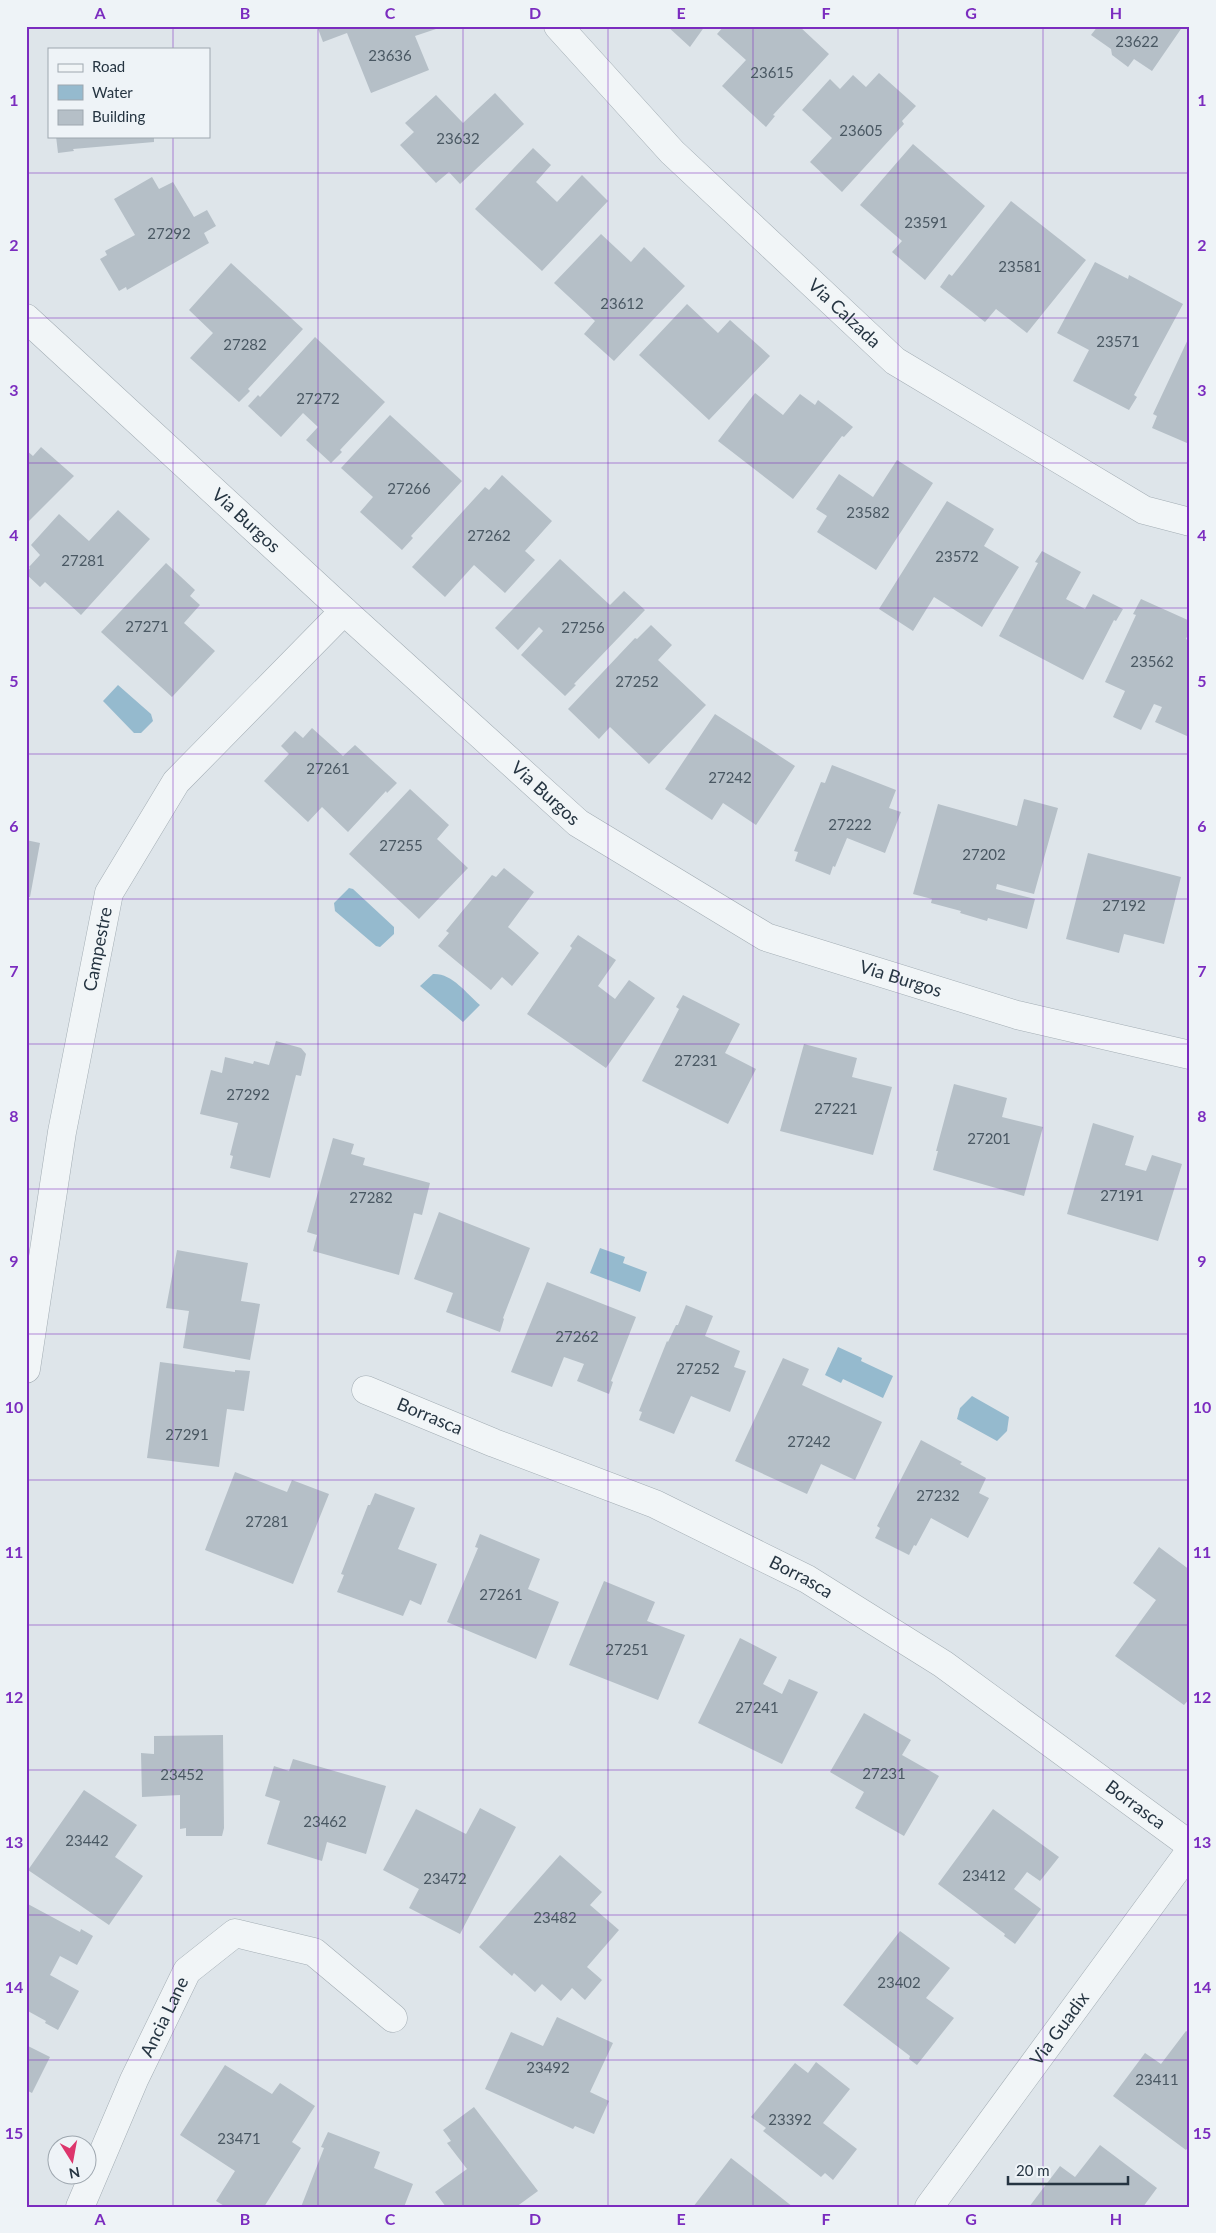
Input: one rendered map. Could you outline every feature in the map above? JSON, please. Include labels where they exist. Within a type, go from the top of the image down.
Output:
[{"type":"street","name":"Via Calzada","points":[[558,26],[672,152],[895,361],[1144,510],[1190,522]]},
{"type":"street","name":"Via Burgos","points":[[26,318],[344,611],[578,823],[766,937],[1017,1015],[1190,1056]]},
{"type":"street","name":"Campestre","points":[[26,1369],[62,1132],[109,893],[176,782],[344,611]]},
{"type":"street","name":"Borrasca","points":[[366,1390],[494,1443],[655,1504],[807,1579],[943,1664],[1190,1845]]},
{"type":"street","name":"Via Guadix","points":[[929,2207],[1190,1851]]},
{"type":"street","name":"Ancia Lane","points":[[80,2207],[134,2080],[187,1971],[235,1933],[314,1952],[393,2018]]},
{"type":"water","points":[[118,685],[151,714],[153,721],[141,733],[134,733],[103,701]]},
{"type":"water","points":[[349,888],[353,889],[394,927],[394,934],[380,947],[376,946],[335,911],[334,903]]},
{"type":"water","points":[[433,974],[453,980],[480,1005],[463,1022],[420,986]]},
{"type":"water","points":[[600,1248],[625,1257],[623,1263],[647,1272],[640,1292],[590,1273]]},
{"type":"water","points":[[838,1347],[862,1358],[861,1361],[893,1376],[883,1398],[843,1379],[841,1383],[825,1375]]},
{"type":"water","points":[[972,1396],[1009,1417],[1007,1431],[997,1441],[957,1419],[960,1408]]},
{"type":"building","points":[[317,26],[442,27],[415,36],[429,70],[371,93],[347,33],[323,42]]},
{"type":"building","points":[[667,26],[705,26],[690,47]]},
{"type":"building","points":[[724,26],[799,26],[829,54],[773,115],[775,116],[766,127],[722,86],[746,60],[717,34]]},
{"type":"building","points":[[1098,26],[1183,26],[1152,71],[1134,59],[1128,67],[1112,55],[1111,49],[1091,35]]},
{"type":"building","points":[[879,73],[916,106],[902,121],[904,124],[842,192],[810,162],[832,138],[802,110],[830,79],[840,89],[853,75],[866,87]]},
{"type":"building","points":[[495,93],[524,124],[460,184],[449,172],[436,183],[400,145],[414,132],[405,123],[436,95],[463,123]]},
{"type":"building","points":[[56,138],[154,138],[154,142],[73,149],[74,151],[58,153]]},
{"type":"building","points":[[913,144],[985,206],[925,280],[892,252],[902,241],[860,205]]},
{"type":"building","points":[[533,148],[551,165],[536,182],[557,202],[582,175],[608,201],[542,271],[475,209]]},
{"type":"building","points":[[152,177],[159,189],[173,182],[194,217],[207,210],[216,226],[204,233],[209,243],[127,290],[126,287],[119,291],[100,259],[107,255],[105,251],[135,235],[114,199]]},
{"type":"building","points":[[1011,201],[1086,260],[1027,333],[996,309],[985,322],[940,287],[949,274],[952,276]]},
{"type":"building","points":[[601,234],[631,262],[644,247],[685,286],[614,361],[584,334],[595,321],[554,283]]},
{"type":"building","points":[[1095,262],[1128,279],[1129,275],[1183,304],[1134,395],[1137,397],[1129,410],[1073,381],[1089,350],[1057,333]]},
{"type":"building","points":[[231,263],[303,329],[248,389],[250,391],[239,402],[190,358],[213,333],[189,310]]},
{"type":"building","points":[[687,304],[718,333],[730,320],[770,356],[709,420],[639,355]]},
{"type":"building","points":[[1190,335],[1190,436],[1187,443],[1152,428],[1157,416],[1153,414]]},
{"type":"building","points":[[315,337],[385,402],[340,450],[342,452],[331,463],[306,440],[318,427],[303,413],[281,437],[248,406],[258,395],[260,397]]},
{"type":"building","points":[[755,393],[783,415],[800,394],[815,405],[818,400],[853,427],[844,437],[842,436],[793,499],[718,441]]},
{"type":"building","points":[[390,415],[462,481],[411,536],[413,538],[402,550],[360,512],[373,497],[341,468]]},
{"type":"building","points":[[41,447],[74,476],[26,524],[26,450],[33,456]]},
{"type":"building","points":[[897,460],[933,483],[876,570],[817,532],[827,516],[816,509],[839,474],[873,497]]},
{"type":"building","points":[[502,475],[552,521],[525,551],[535,560],[505,593],[474,565],[445,597],[412,567],[485,487],[489,490]]},
{"type":"building","points":[[947,501],[994,529],[984,546],[1019,567],[982,627],[934,597],[913,631],[879,609]]},
{"type":"building","points":[[118,510],[150,539],[81,615],[45,582],[40,587],[26,574],[29,567],[40,555],[31,545],[59,514],[89,541]]},
{"type":"building","points":[[1042,551],[1081,572],[1066,599],[1085,609],[1093,594],[1123,609],[1116,621],[1114,620],[1083,680],[999,636],[1038,563],[1035,562]]},
{"type":"building","points":[[560,559],[610,605],[624,591],[645,610],[574,684],[576,685],[565,696],[521,655],[543,631],[539,627],[518,650],[495,628]]},
{"type":"building","points":[[166,563],[195,590],[190,596],[200,605],[184,623],[215,651],[172,697],[101,632]]},
{"type":"building","points":[[1141,599],[1190,621],[1190,630],[1186,639],[1190,641],[1190,730],[1187,736],[1155,722],[1162,707],[1154,704],[1141,730],[1113,717],[1125,691],[1105,682],[1136,615],[1133,614]]},
{"type":"building","points":[[651,625],[672,645],[658,660],[706,705],[649,764],[610,727],[599,739],[568,709],[635,638],[637,639]]},
{"type":"building","points":[[715,714],[795,766],[756,825],[723,803],[712,820],[665,789]]},
{"type":"building","points":[[312,728],[343,756],[355,745],[397,783],[387,793],[386,791],[348,832],[322,807],[308,822],[264,781],[289,754],[281,746],[295,731],[303,738]]},
{"type":"building","points":[[832,765],[896,790],[889,808],[901,812],[885,853],[847,838],[830,875],[795,861],[798,852],[794,851],[821,782],[825,783]]},
{"type":"building","points":[[410,789],[449,825],[437,839],[468,868],[419,919],[349,854]]},
{"type":"building","points":[[1024,799],[1058,808],[1034,894],[997,884],[996,889],[1035,899],[1027,929],[988,918],[987,921],[960,913],[961,911],[931,903],[932,899],[913,894],[938,804],[1017,826]]},
{"type":"building","points":[[26,840],[40,843],[30,897],[26,897]]},
{"type":"building","points":[[1088,853],[1181,877],[1164,944],[1124,934],[1119,953],[1066,939]]},
{"type":"building","points":[[504,868],[534,892],[508,927],[539,953],[512,986],[502,977],[491,990],[438,946],[449,933],[446,931],[492,875],[496,877]]},
{"type":"building","points":[[578,935],[616,960],[598,986],[615,999],[629,980],[655,998],[606,1068],[527,1014],[572,948],[570,946]]},
{"type":"building","points":[[683,995],[740,1024],[725,1053],[756,1069],[728,1124],[642,1081],[679,1009],[676,1007]]},
{"type":"building","points":[[276,1041],[301,1048],[306,1054],[301,1076],[296,1075],[270,1178],[230,1168],[233,1156],[230,1155],[238,1123],[200,1114],[211,1070],[222,1073],[225,1057],[253,1064],[254,1061],[269,1065]]},
{"type":"building","points":[[804,1044],[857,1058],[852,1077],[892,1087],[873,1155],[780,1131]]},
{"type":"building","points":[[954,1084],[1007,1098],[1002,1117],[1043,1127],[1024,1196],[933,1170],[938,1151],[936,1151]]},
{"type":"building","points":[[1093,1123],[1134,1136],[1125,1165],[1146,1171],[1152,1155],[1182,1164],[1158,1241],[1067,1214]]},
{"type":"building","points":[[333,1138],[354,1144],[351,1154],[365,1158],[363,1165],[430,1183],[422,1215],[414,1213],[399,1275],[313,1251],[317,1235],[307,1232]]},
{"type":"building","points":[[439,1212],[530,1248],[503,1318],[500,1332],[446,1312],[453,1293],[414,1279]]},
{"type":"building","points":[[177,1250],[248,1263],[241,1301],[260,1304],[250,1360],[183,1348],[189,1311],[166,1308]]},
{"type":"building","points":[[547,1282],[636,1317],[611,1381],[613,1382],[609,1394],[577,1381],[584,1364],[564,1357],[552,1387],[511,1372]]},
{"type":"building","points":[[686,1305],[713,1316],[705,1336],[740,1351],[734,1367],[746,1371],[730,1412],[691,1396],[674,1434],[639,1420],[642,1412],[639,1411],[667,1341],[676,1325],[678,1325]]},
{"type":"building","points":[[783,1358],[809,1369],[802,1385],[882,1422],[855,1480],[821,1464],[807,1494],[735,1461]]},
{"type":"building","points":[[160,1362],[235,1372],[235,1370],[250,1371],[244,1411],[227,1409],[219,1467],[147,1458]]},
{"type":"building","points":[[921,1440],[962,1462],[960,1464],[986,1478],[979,1493],[989,1498],[968,1538],[931,1518],[909,1555],[875,1538],[880,1528],[877,1526]]},
{"type":"building","points":[[235,1472],[287,1492],[292,1480],[329,1494],[293,1584],[205,1550]]},
{"type":"building","points":[[375,1493],[415,1508],[398,1549],[437,1564],[421,1605],[410,1600],[403,1616],[337,1592],[344,1575],[341,1574],[368,1505],[370,1505]]},
{"type":"building","points":[[480,1534],[540,1559],[528,1589],[559,1602],[536,1659],[447,1622],[478,1548],[475,1547]]},
{"type":"building","points":[[1159,1547],[1190,1570],[1190,1698],[1184,1705],[1115,1656],[1156,1600],[1133,1583]]},
{"type":"building","points":[[604,1581],[655,1602],[647,1621],[685,1635],[658,1700],[569,1665]]},
{"type":"building","points":[[740,1638],[777,1657],[763,1684],[782,1694],[789,1679],[818,1692],[782,1764],[698,1723]]},
{"type":"building","points":[[864,1713],[911,1740],[902,1755],[939,1776],[904,1836],[855,1808],[864,1792],[830,1772]]},
{"type":"building","points":[[223,1735],[224,1828],[222,1836],[186,1836],[186,1828],[180,1829],[180,1795],[142,1797],[141,1753],[154,1754],[154,1736]]},
{"type":"building","points":[[293,1759],[386,1786],[366,1854],[327,1842],[322,1861],[267,1844],[280,1801],[265,1796],[274,1766],[289,1771]]},
{"type":"building","points":[[84,1790],[137,1825],[115,1857],[143,1876],[109,1925],[28,1870]]},
{"type":"building","points":[[480,1808],[516,1827],[460,1934],[409,1908],[419,1889],[383,1870],[416,1809],[466,1834]]},
{"type":"building","points":[[993,1809],[1059,1857],[1040,1881],[1027,1872],[1014,1889],[1041,1909],[1015,1944],[1004,1936],[1005,1934],[938,1884]]},
{"type":"building","points":[[560,1855],[602,1892],[590,1905],[619,1930],[587,1967],[602,1980],[585,2000],[572,1988],[561,2001],[542,1984],[535,1992],[514,1973],[512,1976],[479,1947]]},
{"type":"building","points":[[26,1903],[80,1932],[81,1929],[93,1936],[77,1965],[60,1956],[50,1975],[79,1991],[58,2030],[26,2010]]},
{"type":"building","points":[[900,1931],[950,1968],[926,1998],[954,2018],[917,2065],[909,2059],[910,2056],[843,2005]]},
{"type":"building","points":[[557,2017],[613,2043],[590,2092],[609,2101],[594,2134],[575,2126],[573,2129],[485,2089],[511,2032],[543,2046]]},
{"type":"building","points":[[1186,2031],[1190,2033],[1190,2145],[1186,2150],[1113,2096],[1145,2053],[1161,2064]]},
{"type":"building","points":[[26,2045],[50,2057],[32,2093],[26,2090]]},
{"type":"building","points":[[816,2062],[850,2089],[823,2123],[857,2149],[833,2180],[825,2173],[821,2177],[763,2131],[766,2128],[751,2117],[795,2063],[808,2073]]},
{"type":"building","points":[[225,2065],[272,2094],[280,2083],[315,2106],[292,2142],[301,2148],[264,2207],[226,2207],[216,2201],[235,2171],[180,2135]]},
{"type":"building","points":[[474,2107],[538,2191],[516,2207],[446,2207],[435,2192],[467,2169],[447,2143],[451,2141],[443,2130]]},
{"type":"building","points":[[328,2132],[380,2152],[374,2168],[413,2184],[404,2207],[301,2207],[324,2148],[321,2147]]},
{"type":"building","points":[[1100,2145],[1157,2188],[1143,2207],[1029,2207],[1060,2166],[1075,2177]]},
{"type":"building","points":[[731,2158],[793,2207],[693,2207]]}]
